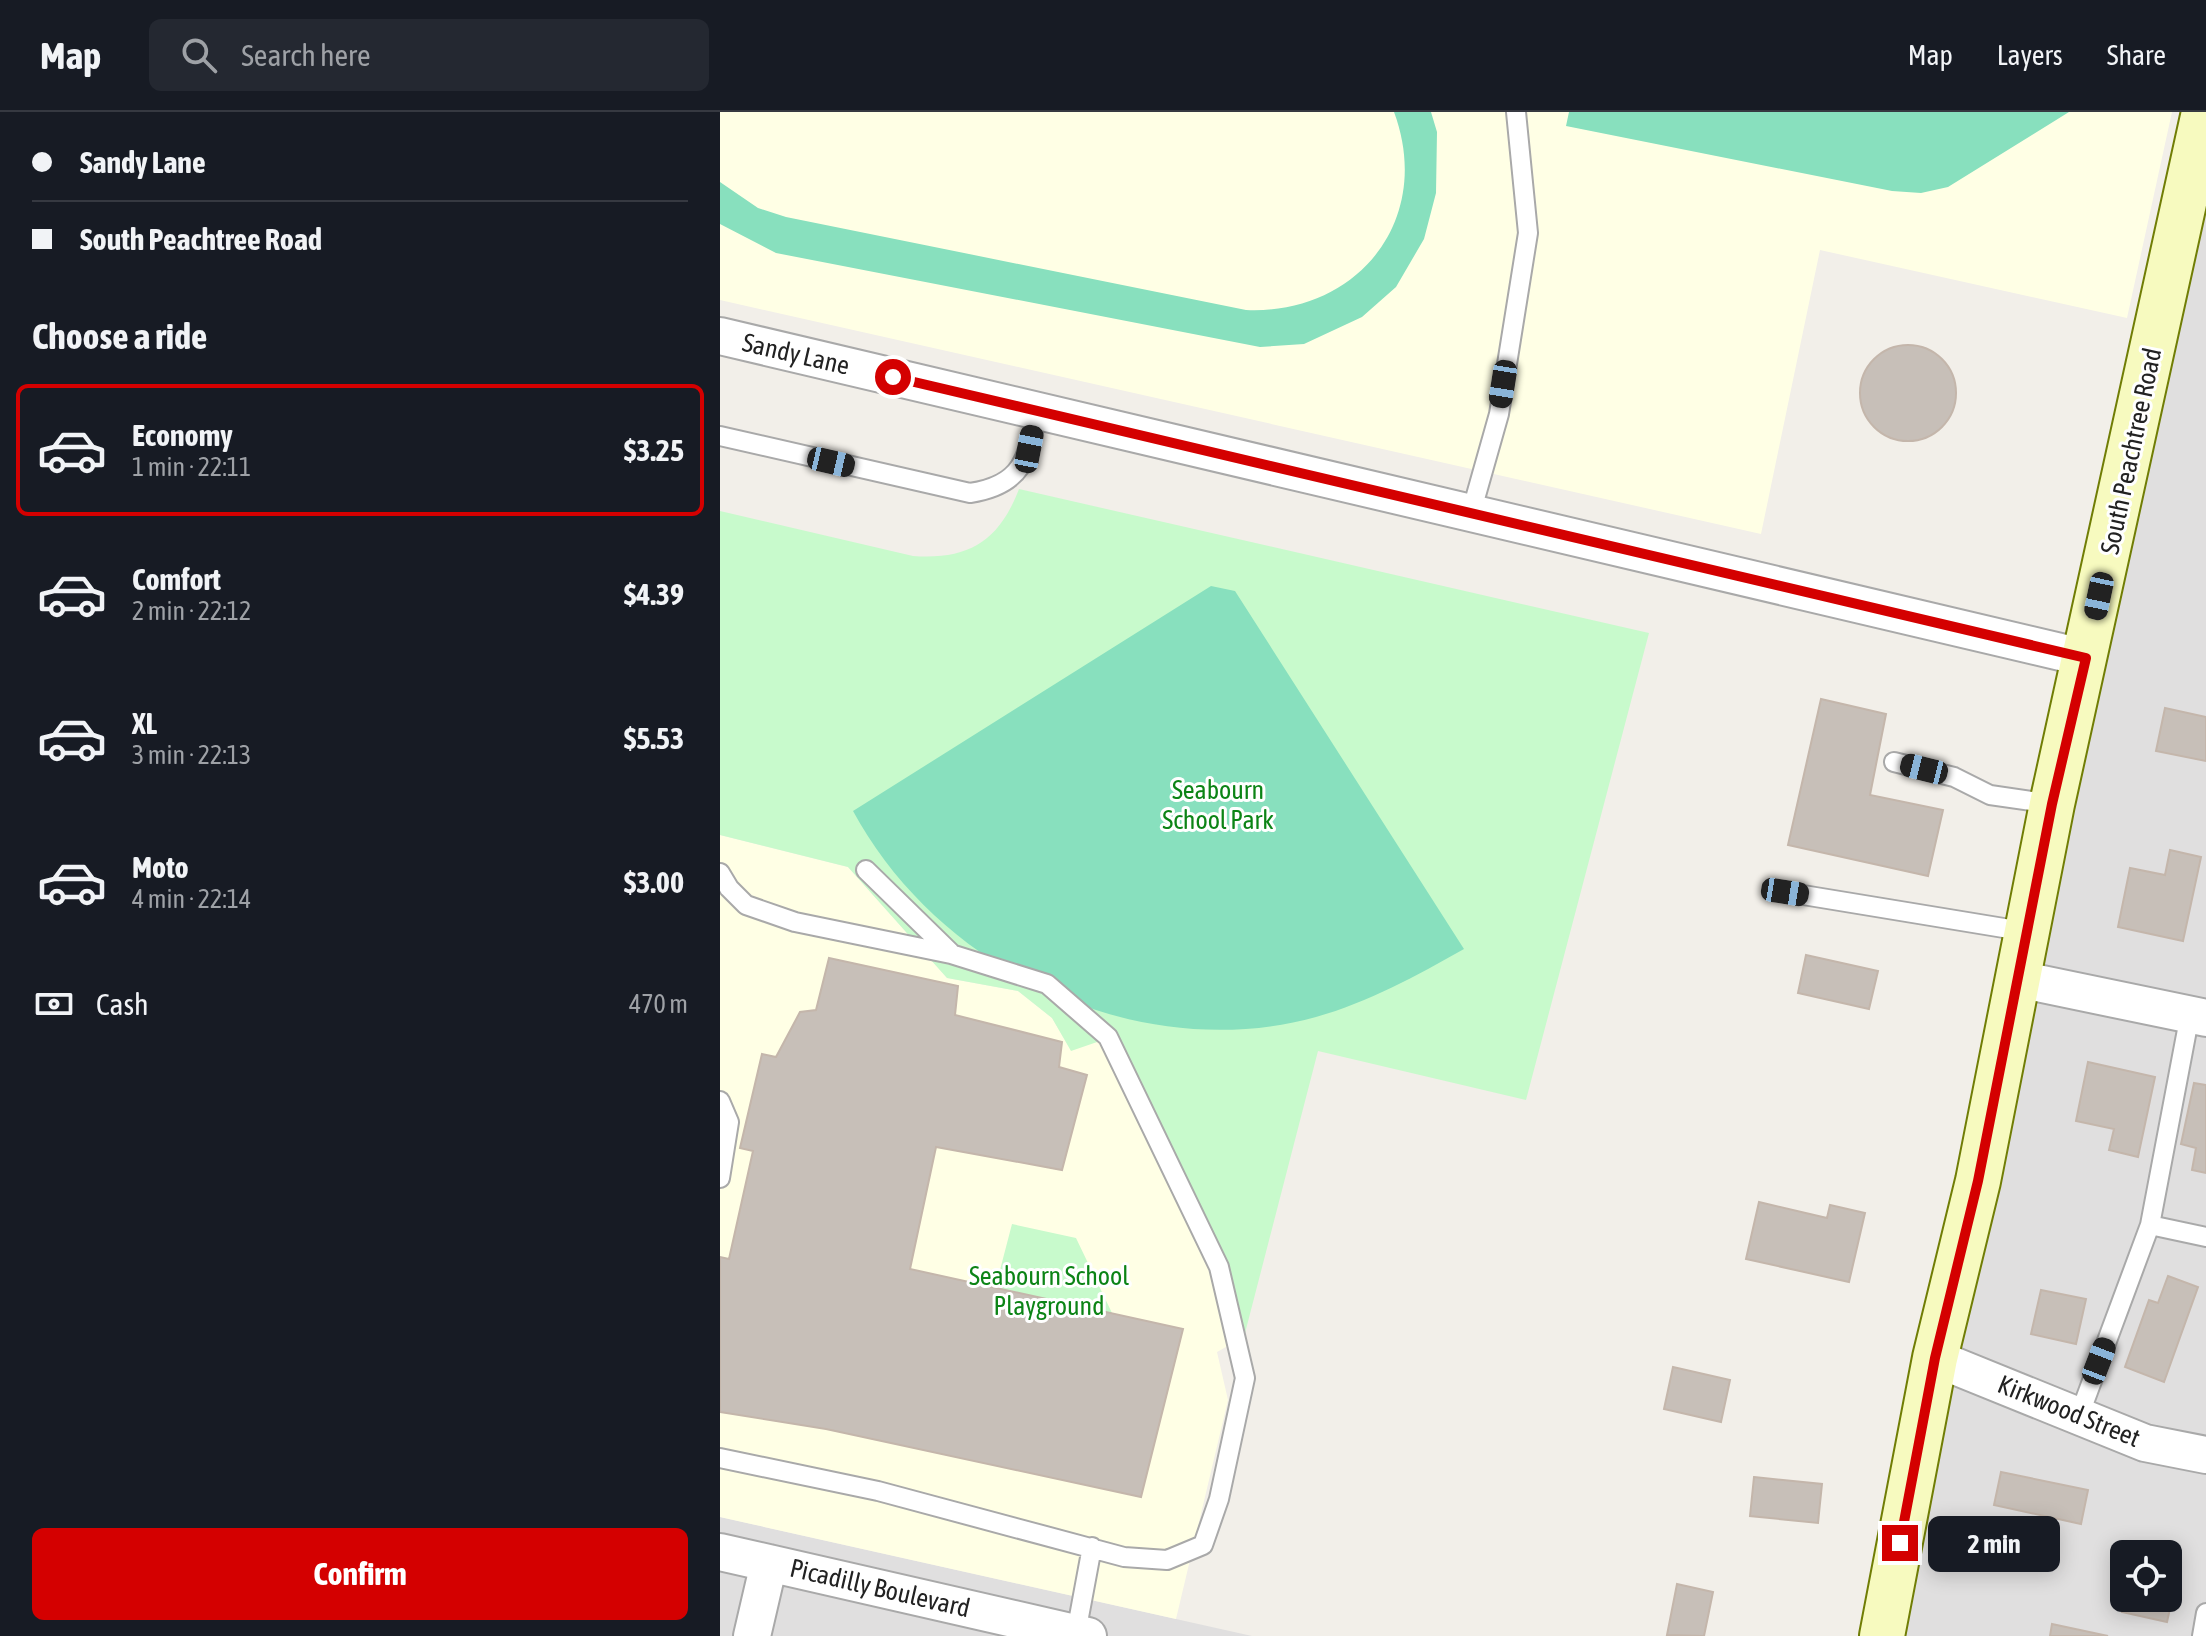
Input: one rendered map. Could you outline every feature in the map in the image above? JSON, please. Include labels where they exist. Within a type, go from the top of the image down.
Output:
[{"type":"main road","name":"South Peachtree Road","points":[[1882,1636],[1935,1358],[1978,1181],[2052,804],[2203,127]]},
{"type":"street","name":"Sandy Lane","points":[[720,336],[2086,658]]},
{"type":"street","points":[[2018,979],[2198,1016]]},
{"type":"street","name":"Kirkwood Street","points":[[1935,1358],[2145,1443],[2206,1455]]},
{"type":"street","name":"Picadilly Boulevard","points":[[720,1552],[1082,1635]]},
{"type":"street","points":[[752,1636],[769,1563]]},
{"type":"lane","points":[[1471,513],[1499,414],[1528,233],[1516,112]]},
{"type":"lane","points":[[720,436],[970,493],[993,490],[1009,480],[1023,464],[1037,411]]},
{"type":"lane","points":[[1894,762],[1954,777],[1990,795],[2052,804]]},
{"type":"lane","points":[[866,870],[951,954]]},
{"type":"lane","points":[[720,873],[737,897],[758,909],[795,922],[951,954],[1047,984],[1108,1037],[1219,1267],[1245,1378],[1219,1499],[1203,1545],[1167,1560],[1124,1557],[878,1491],[720,1458]]},
{"type":"lane","points":[[1785,892],[2028,932]]},
{"type":"lane","points":[[2079,1416],[2150,1225],[2198,1016]]},
{"type":"lane","points":[[720,1101],[729,1122],[720,1178]]},
{"type":"lane","points":[[2150,1225],[2206,1237]]},
{"type":"lane","points":[[1082,1635],[1092,1547]]},
{"type":"lane","points":[[2202,1636],[2206,1613]]},
{"type":"shaded area","points":[[720,112],[2172,112],[2127,318],[1820,250],[1761,534],[720,300]]},
{"type":"shaded area","points":[[2206,112],[2206,1636],[1887,1636]]},
{"type":"shaded area","points":[[720,835],[848,867],[947,978],[1018,991],[1052,1018],[1071,1050],[1100,1040],[1244,1337],[1217,1352],[1228,1400],[1176,1619],[720,1517]]},
{"type":"shaded area","points":[[720,1517],[1252,1636],[720,1636]]},
{"type":"green space","points":[[1394,112],[1431,112],[1437,132],[1436,193],[1424,239],[1396,287],[1362,317],[1304,344],[1260,347],[776,253],[720,224],[720,182],[758,208],[786,217],[1246,310],[1286,307],[1322,296],[1353,278],[1377,253],[1394,223],[1404,189],[1404,151]]},
{"type":"green space","points":[[1569,112],[2069,112],[1948,187],[1921,193],[1892,191],[1566,126]]},
{"type":"green space","name":"Seabourn School Park","points":[[1019,489],[1649,633],[1526,1100],[1318,1051],[1244,1337],[1100,1041],[1071,1051],[1052,1018],[1018,991],[947,978],[848,867],[720,835],[720,511],[913,556],[950,555],[980,544],[991,534],[1002,522]]},
{"type":"green space","points":[[1211,586],[1235,591],[1464,949],[1355,1004],[1316,1017],[1248,1029],[1180,1028],[1114,1015],[1050,992],[990,959],[936,917],[890,868],[853,811]]},
{"type":"green space","name":"Seabourn School Playground","points":[[1012,1224],[1076,1238],[1135,1361],[1002,1299],[1000,1270]]},
{"type":"building","points":[[1908,345],[1926,349],[1942,359],[1952,375],[1956,393],[1952,411],[1942,427],[1926,437],[1908,441],[1890,437],[1874,427],[1864,411],[1860,393],[1864,375],[1874,359],[1890,349]]},
{"type":"building","points":[[1821,699],[1886,714],[1870,795],[1943,810],[1928,876],[1788,845]]},
{"type":"building","points":[[2165,708],[2206,717],[2206,761],[2156,751]]},
{"type":"building","points":[[2170,850],[2201,857],[2183,941],[2118,927],[2130,868],[2165,875]]},
{"type":"building","points":[[1806,955],[1878,971],[1869,1009],[1798,993]]},
{"type":"building","points":[[829,958],[958,986],[955,1015],[1062,1042],[1059,1067],[1087,1075],[1062,1170],[936,1147],[910,1269],[1183,1329],[1141,1497],[826,1429],[720,1412],[720,1257],[729,1259],[753,1151],[740,1148],[762,1054],[776,1057],[800,1012],[816,1010]]},
{"type":"building","points":[[2088,1062],[2155,1077],[2138,1157],[2109,1150],[2114,1129],[2076,1121]]},
{"type":"building","points":[[2194,1083],[2206,1085],[2206,1173],[2192,1170],[2196,1148],[2181,1144]]},
{"type":"building","points":[[1759,1202],[1827,1218],[1830,1205],[1865,1213],[1849,1282],[1746,1259]]},
{"type":"building","points":[[2168,1276],[2198,1287],[2164,1382],[2125,1367],[2149,1300],[2158,1303]]},
{"type":"building","points":[[2041,1290],[2086,1299],[2076,1344],[2031,1334]]},
{"type":"building","points":[[1673,1367],[1730,1380],[1721,1422],[1664,1409]]},
{"type":"building","points":[[2001,1472],[2088,1490],[2081,1524],[1994,1505]]},
{"type":"building","points":[[1754,1477],[1822,1484],[1818,1523],[1750,1516]]},
{"type":"building","points":[[1677,1584],[1713,1592],[1704,1636],[1667,1635]]},
{"type":"building","points":[[2122,1612],[2169,1612],[2167,1622]]},
{"type":"building","points":[[2052,1624],[2108,1636],[2050,1636]]},
{"type":"route","points":[[893,377],[2086,658],[2052,804],[1978,1181],[1935,1358],[1900,1543]]}]
